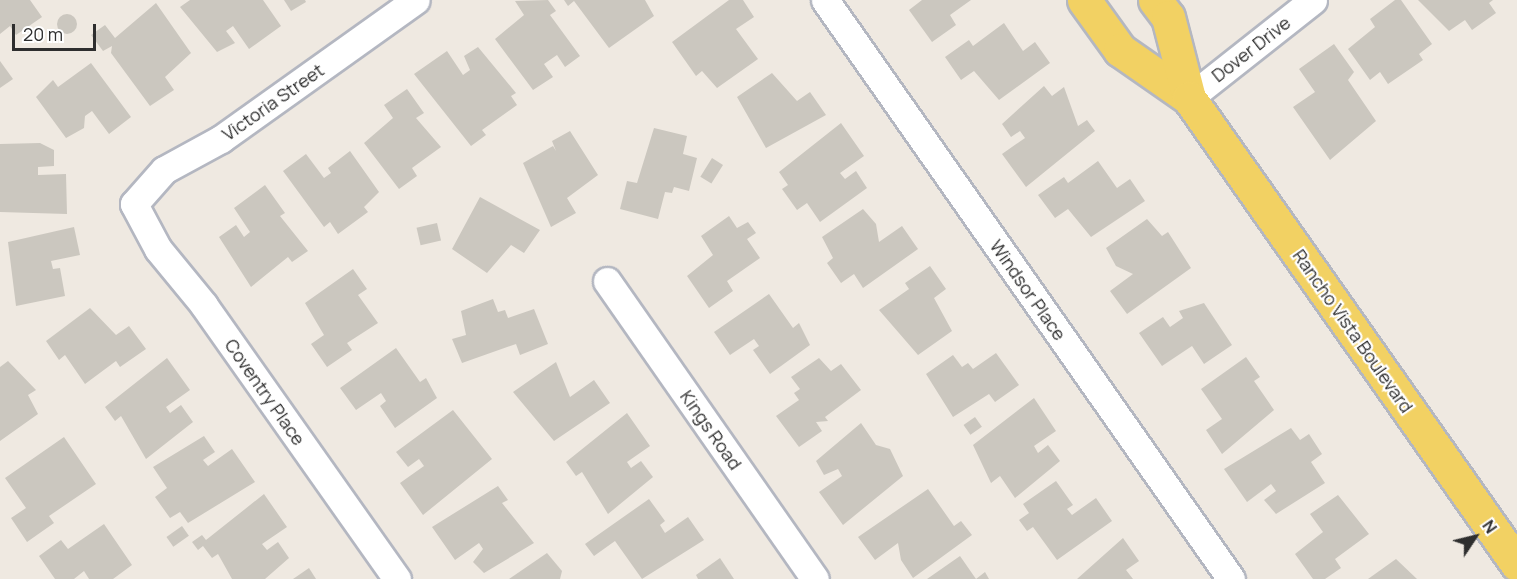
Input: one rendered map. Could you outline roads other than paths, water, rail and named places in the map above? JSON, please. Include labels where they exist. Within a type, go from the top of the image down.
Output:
[{"type":"main road","name":"Rancho Vista Boulevard","points":[[1084,0],[1120,50],[1189,98]]},
{"type":"main road","name":"Rancho Vista Boulevard","points":[[1155,0],[1167,17],[1189,98],[1517,564]]},
{"type":"street","name":"Victoria Street","points":[[134,204],[164,170],[221,139],[416,0]]},
{"type":"street","name":"Windsor Place","points":[[825,0],[1232,579]]},
{"type":"street","name":"Dover Drive","points":[[1189,98],[1313,0]]},
{"type":"street","name":"Coventry Place","points":[[134,204],[158,249],[204,305],[397,579]]},
{"type":"street","name":"Kings Road","points":[[607,281],[815,579]]}]
